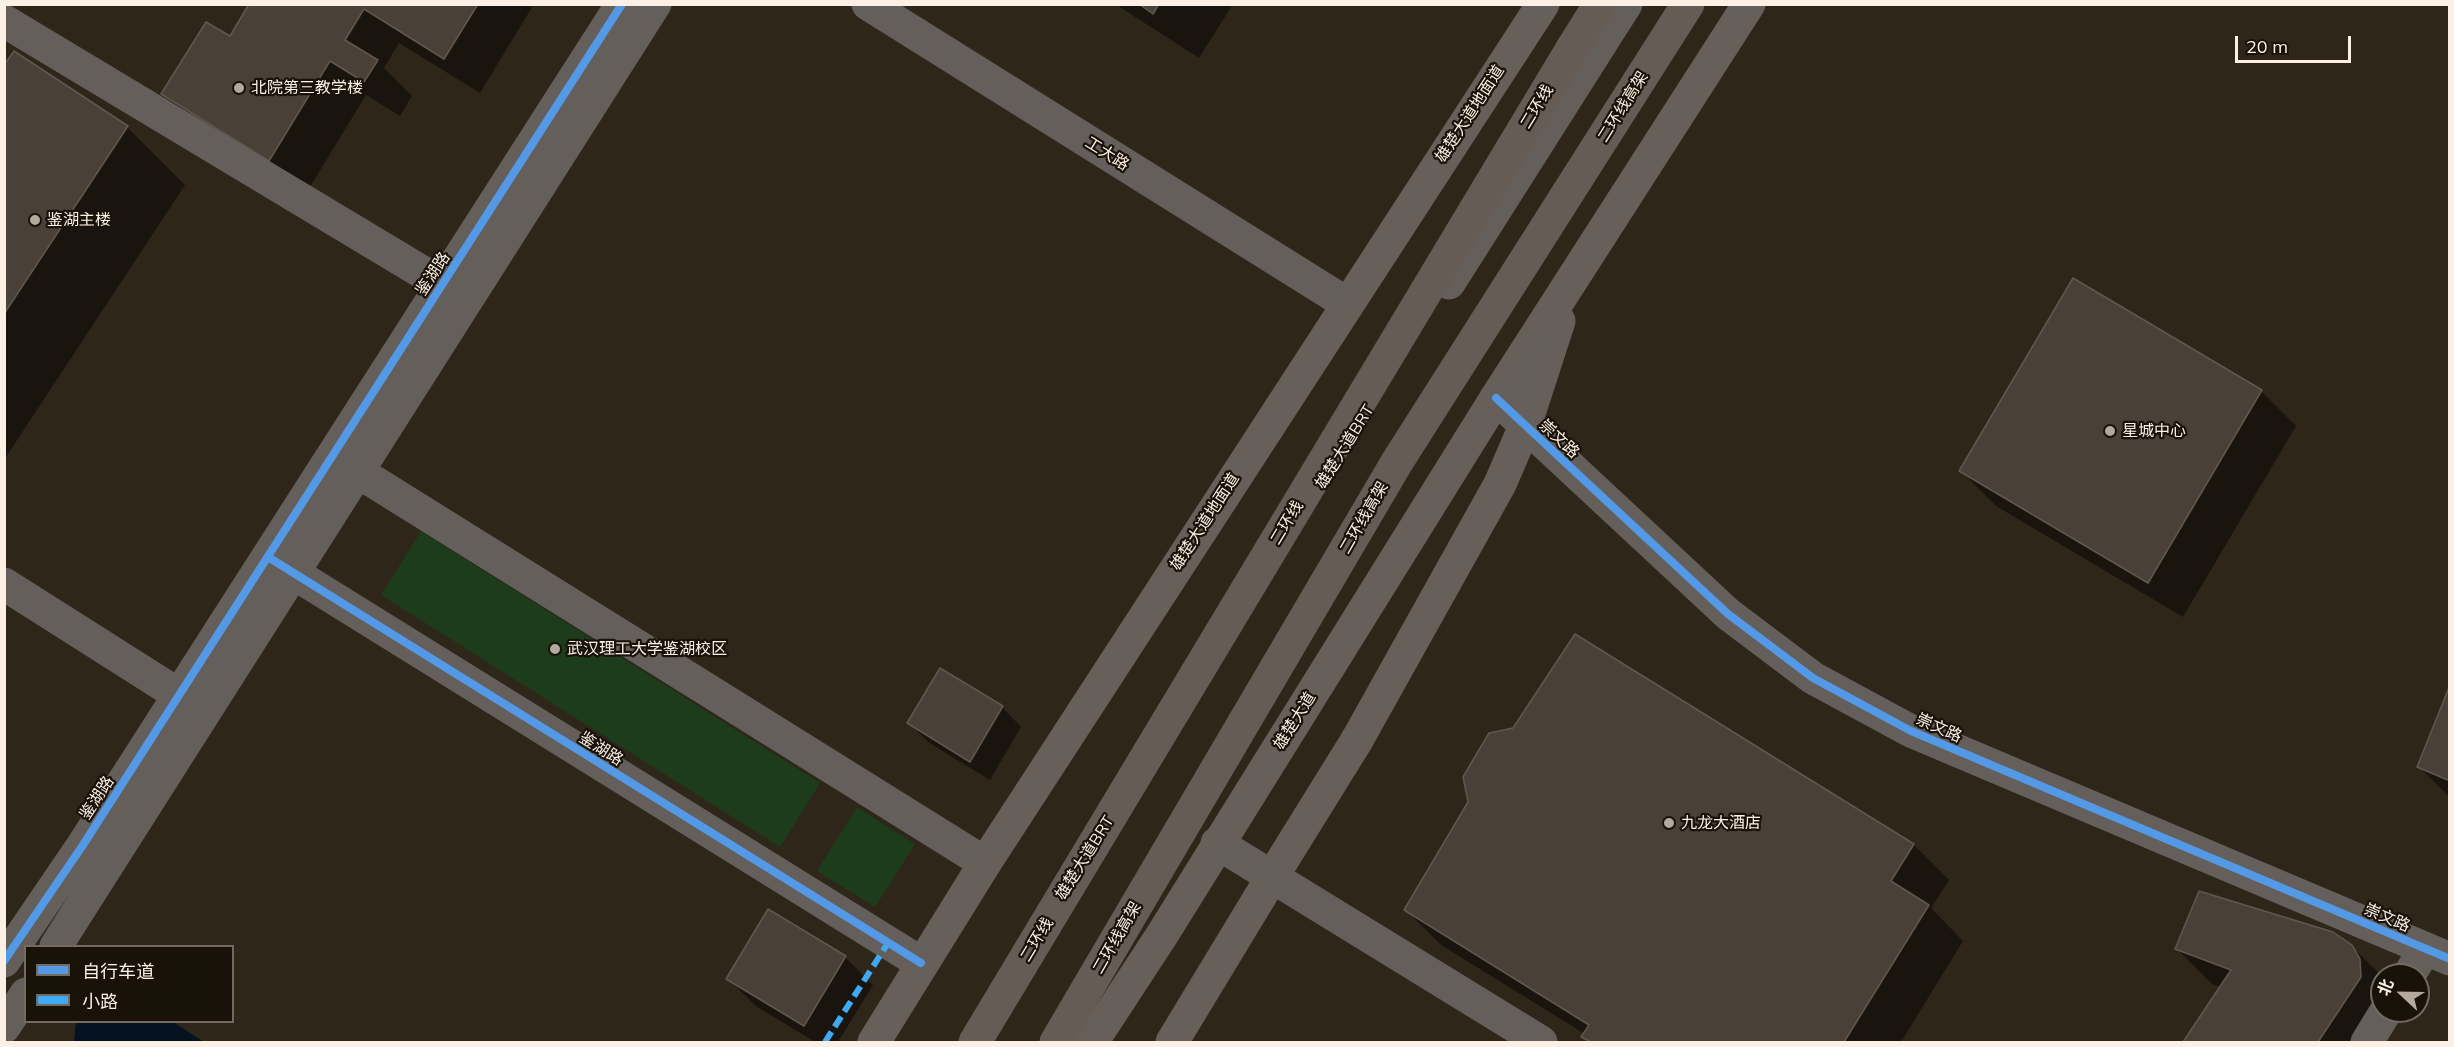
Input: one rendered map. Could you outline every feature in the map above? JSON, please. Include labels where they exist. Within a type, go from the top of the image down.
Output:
[{"type":"highway","points":[[1573,47],[1589,4]]},
{"type":"highway","name":"二环线","points":[[975,1042],[1599,4]]},
{"type":"highway","name":"二环线高架","points":[[1056,1042],[1397,462],[1688,4]]},
{"type":"main road","name":"雄楚大道地面道","points":[[874,1042],[985,863],[1346,303],[1543,4]]},
{"type":"main road","points":[[1496,398],[1749,4]]},
{"type":"main road","points":[[1172,1042],[1357,740],[1500,484],[1525,426],[1572,279]]},
{"type":"main road","name":"雄楚大道","points":[[1092,1042],[1162,935],[1217,843],[1496,398]]},
{"type":"street","name":"鉴湖路","points":[[345,464],[442,284],[622,4]]},
{"type":"street","name":"鉴湖路","points":[[57,945],[280,565],[345,464],[655,4]]},
{"type":"street","name":"工大路","points":[[868,4],[1346,303]]},
{"type":"street","name":"雄楚大道BRT","points":[[968,1042],[1626,4]]},
{"type":"street","points":[[4,21],[442,284]]},
{"type":"street","name":"崇文路","points":[[1496,398],[1728,614],[1813,678],[1911,732],[2428,961]]},
{"type":"street","points":[[345,464],[985,863]]},
{"type":"street","name":"鉴湖路","points":[[4,961],[179,695],[280,565]]},
{"type":"street","name":"鉴湖路","points":[[280,565],[921,963]]},
{"type":"street","points":[[4,584],[179,695]]},
{"type":"street","points":[[1217,843],[1541,1042]]},
{"type":"street","points":[[4,1027],[24,997]]},
{"type":"street","points":[[2367,1042],[2379,1023]]},
{"type":"green space","points":[[421,531],[820,783],[780,847],[381,595]]},
{"type":"green space","points":[[857,807],[915,844],[875,907],[817,871]]},
{"type":"water","points":[[76,1023],[175,1023],[204,1042],[74,1042]]},
{"type":"building","name":"北院第三教学楼","points":[[249,4],[478,4],[444,59],[364,9],[345,40],[378,60],[364,82],[330,61],[269,161],[161,94],[206,22],[230,36]]},
{"type":"building","points":[[1139,4],[1159,4],[1153,14]]},
{"type":"building","name":"鉴湖主楼","points":[[14,51],[128,126],[4,314],[4,65]]},
{"type":"building","name":"星城中心","points":[[2073,278],[2262,390],[2148,583],[1959,471]]},
{"type":"building","name":"九龙大酒店","points":[[1575,634],[1914,844],[1891,881],[1929,905],[1844,1042],[1591,1042],[1581,1037],[1589,1025],[1404,910],[1468,802],[1463,777],[1489,733],[1513,728]]},
{"type":"building","points":[[940,668],[1003,706],[970,762],[907,723]]},
{"type":"building","points":[[2450,685],[2450,781],[2417,767]]},
{"type":"building","points":[[2199,891],[2333,932],[2352,945],[2360,959],[2361,977],[2318,1042],[2183,1042],[2231,970],[2175,949]]},
{"type":"building","points":[[768,909],[846,956],[804,1026],[726,979]]},
{"type":"marked path","points":[[825,1042],[888,943]]},
{"type":"cycle path","points":[[4,961],[83,845],[622,4]]},
{"type":"cycle path","points":[[1496,398],[1728,614],[1813,678],[1911,731],[2450,959]]},
{"type":"cycle path","points":[[268,557],[921,963]]},
{"type":"place","name":"北院第三教学楼","points":[[239,88]]},
{"type":"place","name":"鉴湖主楼","points":[[35,220]]},
{"type":"place","name":"星城中心","points":[[2110,431]]},
{"type":"place","name":"武汉理工大学鉴湖校区","points":[[555,649]]},
{"type":"place","name":"九龙大酒店","points":[[1669,823]]}]
